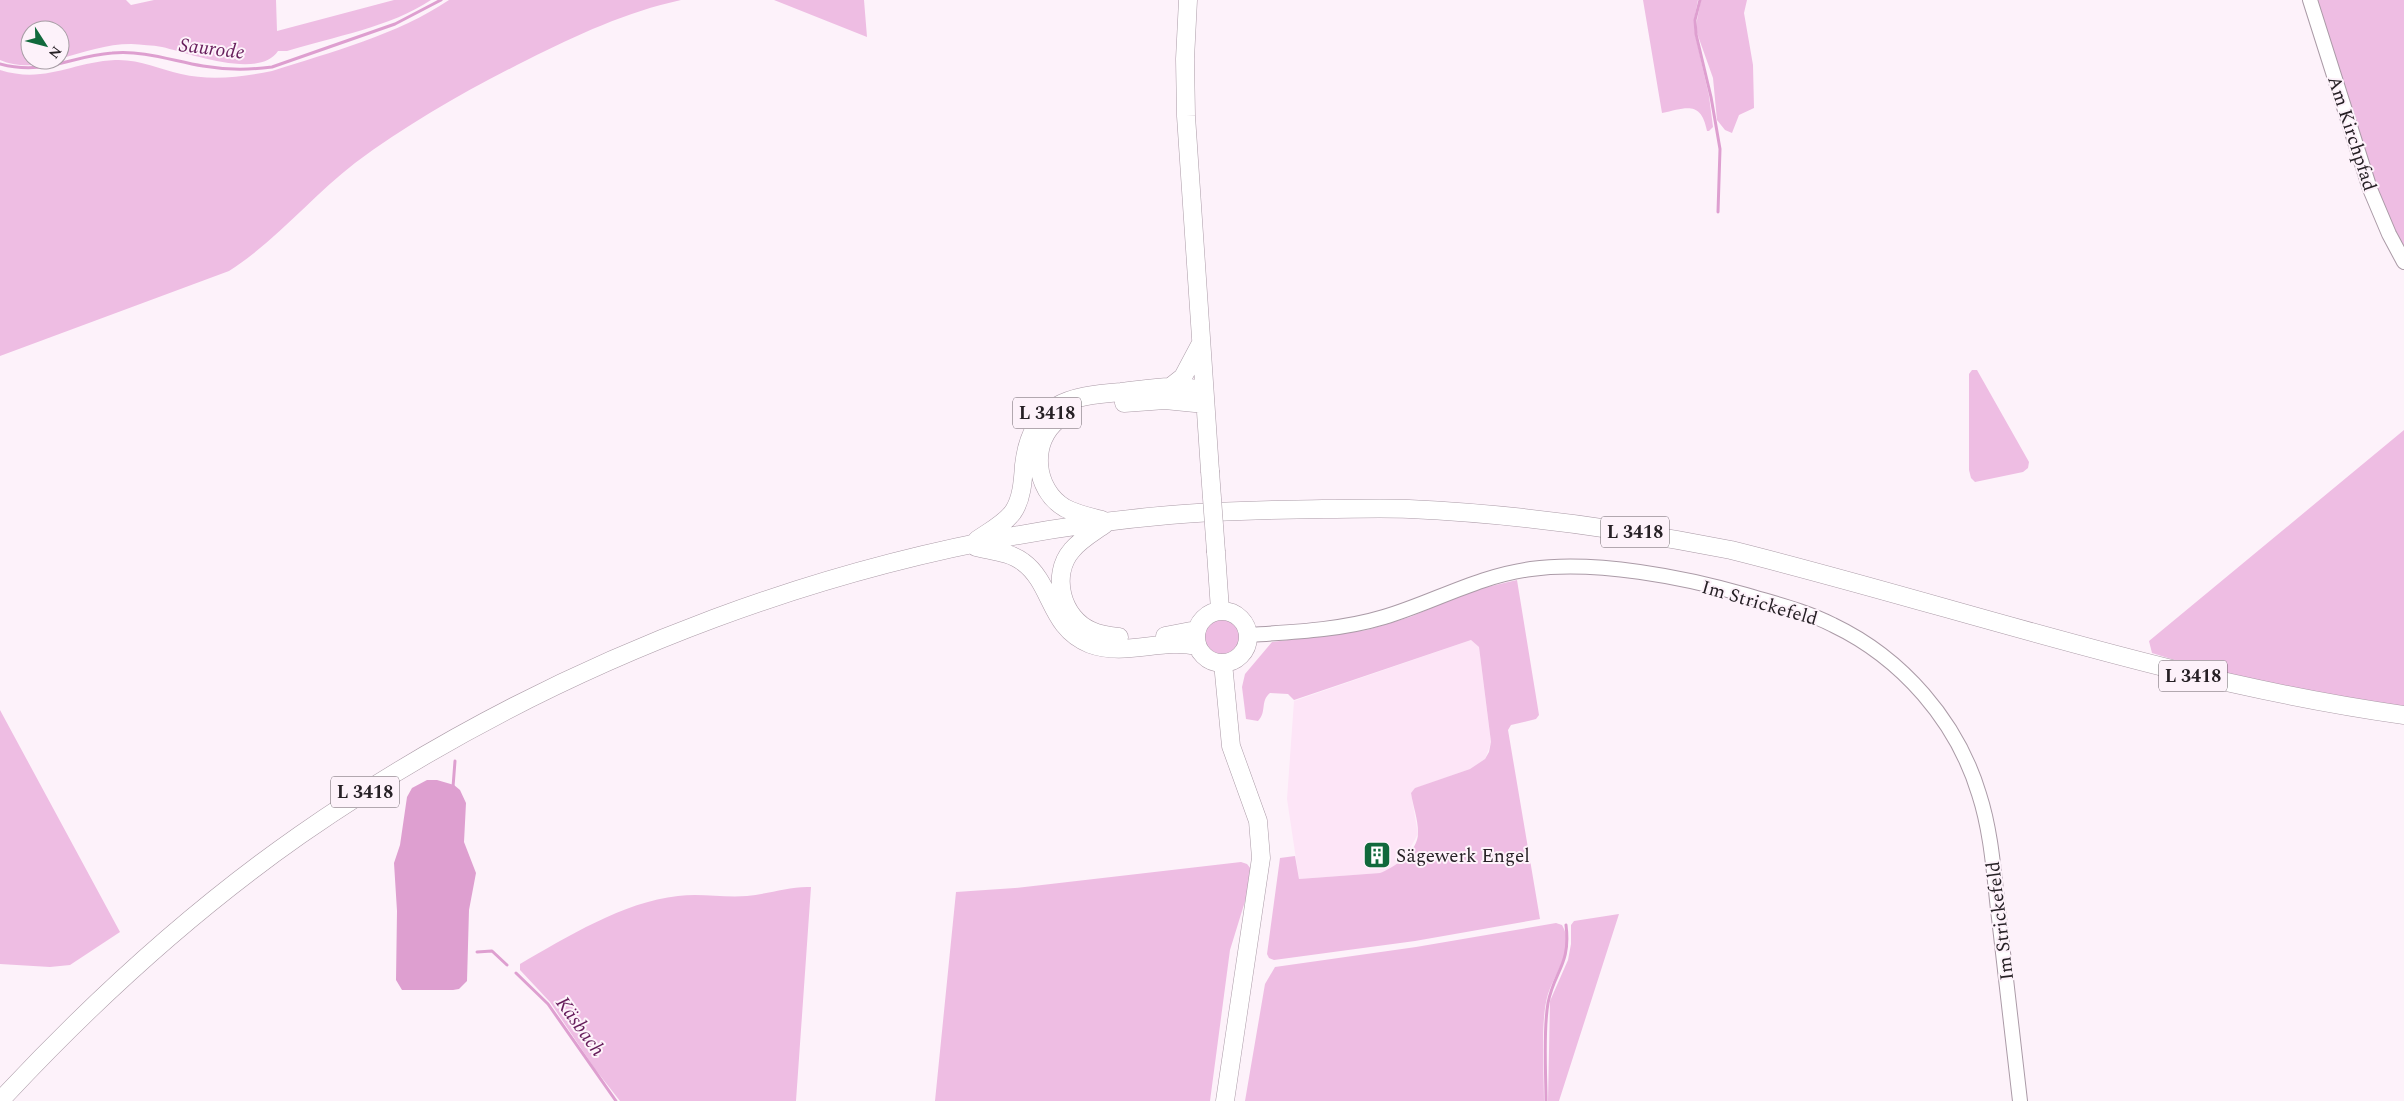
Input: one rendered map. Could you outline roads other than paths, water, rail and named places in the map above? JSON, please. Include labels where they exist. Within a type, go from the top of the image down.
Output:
[{"type":"main road","points":[[1188,0],[1185,87],[1220,610]]},
{"type":"main road","points":[[1169,388],[1183,377],[1201,343]]},
{"type":"main road","name":"L 3418","points":[[968,545],[1005,522],[1014,510],[1019,498],[1028,445],[1033,432],[1048,412],[1058,405],[1078,396],[1183,386],[1205,398]]},
{"type":"main road","name":"L 3418","points":[[1107,522],[1066,508],[1049,494],[1039,471],[1038,455],[1042,442],[1051,427],[1066,414],[1090,407],[1205,398]]},
{"type":"main road","name":"L 3418","points":[[0,1101],[89,1009],[190,920],[299,836],[370,789],[442,745],[557,685],[646,645],[716,618],[862,571],[968,545],[1107,522],[1227,511],[1404,509],[1557,521],[1656,535],[1792,565],[2013,628],[2188,674],[2289,696],[2404,715]]},
{"type":"main road","points":[[1107,522],[1071,550],[1064,562],[1061,574],[1061,587],[1064,602],[1071,615],[1080,624],[1092,631],[1118,637],[1174,635],[1196,638]]},
{"type":"main road","name":"L 3418","points":[[968,545],[1005,554],[1023,562],[1036,577],[1062,624],[1090,644],[1125,649],[1179,644],[1196,638]]},
{"type":"main road","points":[[1220,610],[1236,614],[1246,627],[1248,635],[1244,651],[1238,657],[1223,663],[1207,659],[1196,638],[1205,616],[1220,610]]},
{"type":"main road","points":[[1223,663],[1232,746],[1258,821],[1261,858],[1225,1101]]},
{"type":"street","name":"Am Kirchpfad","points":[[2310,0],[2370,188],[2389,234],[2404,262]]},
{"type":"street","name":"Im Strickefeld","points":[[1248,635],[1314,630],[1364,623],[1405,610],[1491,576],[1532,568],[1564,566],[1654,575],[1740,593],[1810,615],[1854,636],[1892,663],[1928,699],[1957,742],[1974,778],[1990,842],[2020,1101]]},
{"type":"waterway","name":"Saurode","points":[[0,64],[16,67],[44,67],[97,55],[124,52],[147,54],[220,68],[272,67],[395,24],[441,0]]},
{"type":"waterway","points":[[1700,0],[1695,20],[1696,34],[1711,97],[1720,149],[1718,212]]},
{"type":"waterway","points":[[453,787],[455,761]]},
{"type":"waterway","points":[[1546,1101],[1546,1014],[1551,992],[1564,959],[1567,939],[1566,925]]},
{"type":"waterway","name":"Käsbach","points":[[477,952],[492,951],[507,965]]},
{"type":"waterway","name":"Käsbach","points":[[516,973],[548,1004],[616,1101]]},
{"type":"place","name":"Sägewerk Engel","points":[[1377,855]]}]
